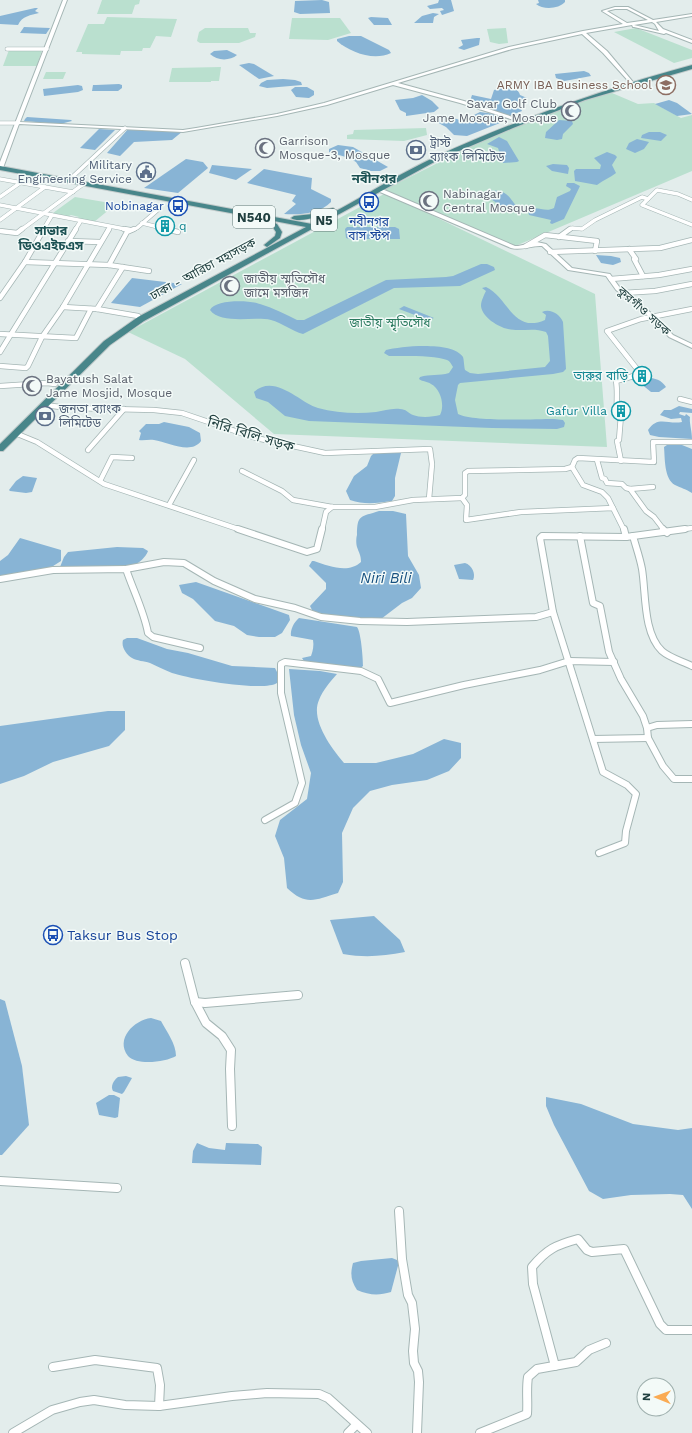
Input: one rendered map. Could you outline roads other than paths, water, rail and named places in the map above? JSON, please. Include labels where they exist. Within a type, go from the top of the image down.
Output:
[{"type":"highway","name":"N5","points":[[0,449],[43,405],[114,337],[141,319],[307,226],[410,172],[522,121],[598,93],[692,66]]},
{"type":"highway","name":"N5","points":[[522,121],[583,99],[692,66]]},
{"type":"highway","name":"ঢাকা - আরিচা মহাসড়ক","points":[[0,441],[55,384],[106,337],[138,316],[307,226],[351,201],[353,198],[409,168],[444,152],[522,121]]},
{"type":"highway","points":[[182,297],[199,291],[382,190],[480,142],[485,138]]},
{"type":"highway","name":"N540","points":[[0,169],[69,180],[307,226]]},
{"type":"highway","name":"N540","points":[[0,169],[204,206]]},
{"type":"highway","points":[[204,206],[217,206],[288,218],[308,217],[334,210]]},
{"type":"highway","points":[[204,206],[210,211],[270,223],[277,227],[279,232],[278,237],[254,254]]},
{"type":"street","points":[[0,169],[65,0]]},
{"type":"street","points":[[626,7],[653,21],[661,30],[692,42],[659,31],[626,25],[604,11],[626,7]]},
{"type":"street","points":[[0,123],[183,131],[196,129],[276,115],[324,104],[395,84],[511,48],[583,32],[692,15]]},
{"type":"street","points":[[583,32],[605,52],[631,83]]},
{"type":"street","points":[[7,49],[47,49]]},
{"type":"street","points":[[395,84],[462,102],[522,121]]},
{"type":"street","points":[[69,180],[125,128]]},
{"type":"street","points":[[0,179],[73,192]]},
{"type":"street","points":[[0,197],[20,183]]},
{"type":"street","points":[[0,232],[17,233],[82,185]]},
{"type":"street","points":[[0,220],[45,187]]},
{"type":"street","name":"কুরগাঁও সড়ক","points":[[382,190],[513,248],[544,245],[570,269],[606,274],[618,288],[653,316],[671,336],[690,344]]},
{"type":"street","points":[[644,204],[657,190],[678,194],[692,200]]},
{"type":"street","points":[[559,237],[572,228],[582,229],[595,220],[642,197],[648,199]]},
{"type":"street","points":[[630,203],[644,204]]},
{"type":"street","points":[[644,204],[642,205],[692,225]]},
{"type":"street","points":[[0,205],[80,222],[130,230],[137,228],[160,208]]},
{"type":"street","points":[[0,298],[25,262],[52,215]]},
{"type":"street","points":[[683,222],[692,220]]},
{"type":"street","points":[[0,352],[80,222]]},
{"type":"street","points":[[142,223],[178,232]]},
{"type":"street","points":[[0,366],[26,368],[28,366],[42,337],[63,307],[110,227]]},
{"type":"street","points":[[109,265],[130,230]]},
{"type":"street","points":[[526,246],[545,235],[597,241],[595,251]]},
{"type":"street","points":[[550,252],[660,248],[692,240]]},
{"type":"street","points":[[68,241],[100,242]]},
{"type":"street","points":[[629,248],[636,259],[634,259],[643,276]]},
{"type":"street","points":[[25,262],[109,265],[149,271]]},
{"type":"street","points":[[97,309],[124,267]]},
{"type":"street","points":[[611,279],[659,275],[692,269]]},
{"type":"street","points":[[624,293],[656,291],[692,284]]},
{"type":"street","points":[[63,307],[97,309],[138,316]]},
{"type":"street","points":[[0,334],[76,338],[91,309]]},
{"type":"street","points":[[621,461],[617,441],[619,440],[619,430],[622,419],[621,415],[617,414],[616,404],[618,396],[616,381],[640,374],[607,331],[641,319],[692,309]]},
{"type":"street","points":[[0,386],[42,383],[55,384]]},
{"type":"street","points":[[680,399],[692,402]]},
{"type":"street","points":[[43,405],[70,408],[124,409]]},
{"type":"street","points":[[88,450],[124,409]]},
{"type":"street","name":"নিরি বিলি সড়ক","points":[[124,409],[182,413],[256,438],[325,453],[430,449],[432,464],[429,499]]},
{"type":"street","points":[[15,433],[37,442],[100,482],[303,551],[311,551],[317,548],[326,512],[332,507]]},
{"type":"street","points":[[572,467],[575,460],[578,458],[654,462],[653,442],[692,442]]},
{"type":"street","points":[[100,482],[112,457],[132,458]]},
{"type":"street","points":[[169,505],[194,460]]},
{"type":"street","points":[[597,460],[602,478],[605,479],[607,483],[622,484],[626,488],[630,489],[653,487]]},
{"type":"street","points":[[462,498],[465,495],[465,473],[468,471],[572,467]]},
{"type":"street","points":[[572,467],[583,485],[596,488],[601,491],[611,503],[622,524],[626,537]]},
{"type":"street","points":[[242,471],[282,491],[293,500],[332,507],[375,507],[429,499],[462,498],[466,502],[466,520],[483,516],[542,510],[613,508]]},
{"type":"street","points":[[630,489],[646,511],[654,517],[667,533]]},
{"type":"street","points":[[599,853],[625,843],[632,805],[636,797],[634,791],[627,785],[603,772],[584,716],[553,612],[540,538],[542,536],[626,537],[689,529],[692,533]]},
{"type":"street","points":[[580,536],[593,603],[600,606],[610,652],[621,679],[643,716],[647,728],[648,738],[663,766],[674,779],[692,779]]},
{"type":"street","points":[[633,536],[642,568],[646,593],[647,621],[653,638],[661,650],[692,666]]},
{"type":"street","points":[[0,579],[53,570],[126,569],[164,562],[184,563],[214,581],[255,599],[295,608],[321,617],[342,620],[407,622],[536,616],[553,612]]},
{"type":"street","points":[[126,569],[135,595],[145,617],[148,633],[153,637],[200,648]]},
{"type":"street","points":[[265,820],[295,803],[302,783],[281,693],[281,664],[285,662],[361,671],[378,679],[390,703],[396,703],[464,685],[540,670],[569,662],[614,662]]},
{"type":"street","points":[[647,728],[657,725],[692,724]]},
{"type":"street","points":[[593,739],[648,738]]},
{"type":"street","points":[[185,963],[195,1002],[206,1023],[222,1036],[231,1050],[230,1070],[232,1126]]},
{"type":"street","points":[[195,1002],[205,1003],[298,995]]},
{"type":"street","points":[[0,1181],[117,1188]]},
{"type":"street","points":[[399,1211],[402,1258],[408,1295],[412,1302],[415,1329],[413,1351],[414,1363],[418,1371],[419,1382],[417,1433]]},
{"type":"street","points":[[555,1366],[533,1284],[532,1267],[544,1253],[564,1243],[578,1239],[583,1243],[586,1250],[591,1252],[618,1248],[624,1249],[660,1324],[666,1330],[692,1330]]},
{"type":"street","points":[[480,1433],[495,1430],[527,1414],[528,1405],[526,1391],[528,1377],[537,1369],[576,1362],[589,1350],[606,1343]]},
{"type":"street","points":[[53,1367],[95,1360],[157,1368],[160,1385],[159,1406]]},
{"type":"street","points":[[13,1433],[52,1410],[80,1402],[94,1400],[125,1405],[159,1406],[232,1396],[267,1393],[319,1394],[328,1398],[356,1425],[367,1433]]},
{"type":"street","points":[[348,1433],[356,1425]]},
{"type":"water","points":[[322,0],[329,2],[330,13],[300,14],[294,12],[295,1]]},
{"type":"water","points":[[439,0],[451,0],[454,11],[442,15],[440,11],[444,10],[442,8],[430,9],[427,6],[438,3]]},
{"type":"water","points":[[538,0],[565,0],[565,2],[559,6],[547,8],[536,4],[539,3]]},
{"type":"water","points":[[38,8],[35,11],[39,13],[24,18],[18,25],[0,24],[0,16]]},
{"type":"water","points":[[433,13],[439,14],[434,17],[433,23],[414,23],[422,16]]},
{"type":"water","points":[[368,18],[388,18],[392,25],[374,25]]},
{"type":"water","points":[[24,27],[50,28],[46,34],[20,33]]},
{"type":"water","points":[[349,36],[361,36],[389,50],[391,53],[370,56],[349,49],[337,41],[337,39]]},
{"type":"water","points":[[480,38],[479,45],[464,50],[458,48],[463,45],[461,40]]},
{"type":"water","points":[[227,50],[237,55],[227,59],[220,59],[210,54],[214,51]]},
{"type":"water","points":[[249,63],[254,64],[274,76],[259,79],[239,65]]},
{"type":"water","points":[[584,71],[589,73],[591,76],[564,81],[556,78],[555,74]]},
{"type":"water","points":[[267,80],[295,80],[301,82],[302,85],[267,88],[259,86]]},
{"type":"water","points":[[78,85],[82,86],[83,90],[78,92],[44,96],[43,89]]},
{"type":"water","points":[[93,85],[122,85],[122,88],[118,91],[92,91]]},
{"type":"water","points":[[295,87],[307,87],[314,91],[314,95],[309,98],[296,97],[291,90]]},
{"type":"water","points":[[502,88],[515,89],[520,95],[527,98],[526,101],[508,106],[521,109],[522,111],[509,116],[474,104],[470,101],[472,95],[491,99],[494,90]]},
{"type":"water","points":[[422,95],[432,101],[439,108],[434,112],[406,116],[406,113],[400,110],[395,100],[413,98]]},
{"type":"water","points":[[669,100],[677,103],[692,114],[677,116],[655,104]]},
{"type":"water","points":[[480,112],[495,114],[505,121],[467,136],[454,135],[446,127],[429,118],[444,115],[463,121],[471,121],[472,116]]},
{"type":"water","points":[[27,117],[72,121],[60,124],[24,121]]},
{"type":"water","points":[[559,120],[572,121],[573,124],[563,134],[562,139],[557,140],[545,138],[546,132]]},
{"type":"water","points":[[129,128],[183,131],[172,140],[134,142],[120,156],[107,153]]},
{"type":"water","points":[[99,129],[115,130],[95,150],[80,148]]},
{"type":"water","points":[[649,132],[660,132],[667,135],[661,141],[641,138],[642,135]]},
{"type":"water","points":[[499,137],[507,141],[519,161],[503,163],[498,148],[487,144]]},
{"type":"water","points":[[637,139],[649,142],[644,149],[635,153],[626,149],[629,143]]},
{"type":"water","points":[[338,145],[353,147],[388,167],[380,171],[371,171],[360,168],[356,162],[349,158],[329,152],[329,149]]},
{"type":"water","points":[[607,152],[617,157],[612,165],[616,173],[597,185],[575,181],[574,171],[576,169],[600,169],[601,165],[594,158]]},
{"type":"water","points":[[186,159],[203,162],[208,168],[178,193],[144,188]]},
{"type":"water","points":[[553,164],[567,165],[569,168],[568,174],[552,171],[546,166]]},
{"type":"water","points":[[212,165],[252,169],[236,180],[209,173]]},
{"type":"water","points":[[264,169],[312,178],[311,189],[331,199],[331,202],[321,209],[309,213],[284,214],[296,204],[292,201],[296,195],[247,183]]},
{"type":"water","points":[[567,183],[574,183],[580,186],[564,219],[552,224],[550,223],[551,220],[529,215],[528,210],[531,209],[538,208],[547,210],[554,208],[557,197],[570,191],[571,189],[566,186]]},
{"type":"water","points":[[486,191],[497,191],[504,193],[517,207],[515,210],[505,209],[484,194]]},
{"type":"water","points":[[347,227],[395,227],[399,229],[400,239],[349,239],[346,238],[345,229]]},
{"type":"water","points":[[596,255],[620,258],[621,262],[613,265],[601,263]]},
{"type":"water","points":[[481,264],[487,264],[494,267],[495,270],[460,286],[394,288],[303,334],[271,320],[230,319],[215,315],[210,310],[213,306],[225,302],[241,301],[270,307],[297,320],[304,320],[386,280],[453,276]]},
{"type":"water","points":[[132,278],[182,284],[140,307],[111,303]]},
{"type":"water","points":[[486,287],[494,292],[518,318],[525,322],[534,323],[545,320],[546,315],[542,312],[545,311],[554,312],[560,316],[563,322],[566,369],[563,372],[553,374],[460,383],[458,385],[455,400],[458,414],[466,417],[490,419],[563,420],[565,423],[564,427],[557,429],[492,428],[309,421],[285,416],[268,402],[256,398],[254,392],[262,387],[270,386],[279,387],[311,405],[325,410],[361,413],[400,409],[416,416],[430,417],[440,415],[442,403],[440,394],[430,383],[419,379],[420,377],[424,376],[449,373],[453,367],[449,361],[442,358],[389,356],[384,353],[386,350],[415,346],[449,349],[457,352],[463,357],[465,370],[470,373],[478,374],[545,367],[550,361],[548,336],[546,332],[536,330],[508,329],[487,318],[481,306],[486,291],[482,288]]},
{"type":"water","points":[[404,306],[434,318],[428,320],[399,309]]},
{"type":"water","points":[[643,378],[656,379],[662,382],[666,387],[659,392],[651,392],[640,383],[640,380]]},
{"type":"water","points":[[679,406],[692,409],[692,413],[680,412],[679,414],[685,416],[686,414],[690,417],[692,439],[650,435],[648,430],[656,423],[682,422],[681,418],[671,419],[660,415],[664,410],[671,410]]},
{"type":"water","points":[[164,422],[189,427],[200,433],[201,441],[197,445],[185,447],[154,440],[139,440],[141,433],[139,431],[146,424],[159,424]]},
{"type":"water","points":[[670,443],[677,443],[692,449],[692,493],[675,485],[669,478],[666,468],[664,447]]},
{"type":"water","points":[[397,451],[401,453],[395,478],[395,496],[392,501],[366,503],[350,500],[346,491],[354,476],[367,466],[371,456],[374,453]]},
{"type":"water","points":[[23,476],[37,478],[32,492],[26,493],[10,491],[9,490],[16,481]]},
{"type":"water","name":"Niri Bili","points":[[379,511],[393,511],[406,514],[408,556],[419,575],[421,588],[412,598],[402,603],[381,619],[369,620],[314,614],[310,606],[326,589],[326,583],[309,566],[312,561],[338,568],[350,568],[356,566],[361,562],[356,543],[359,520],[361,517]]},
{"type":"water","points":[[20,538],[61,550],[61,561],[50,568],[0,578],[0,561],[8,555]]},
{"type":"water","points":[[117,547],[143,548],[148,551],[144,558],[133,566],[107,569],[60,567],[68,552]]},
{"type":"water","points":[[465,563],[473,570],[473,580],[459,579],[454,565]]},
{"type":"water","points":[[196,582],[289,615],[290,620],[282,633],[275,637],[247,635],[234,626],[215,621],[193,599],[182,593],[179,585]]},
{"type":"water","points":[[299,618],[357,627],[361,639],[363,666],[359,669],[304,661],[302,658],[311,656],[313,640],[291,636],[293,626]]},
{"type":"water","points":[[127,638],[137,638],[167,649],[188,653],[232,666],[275,668],[277,672],[277,683],[258,686],[226,684],[181,676],[150,663],[132,658],[124,650],[123,640]]},
{"type":"water","points":[[289,669],[320,671],[337,674],[327,686],[319,700],[317,716],[328,742],[344,763],[376,763],[413,754],[444,739],[461,743],[461,758],[449,771],[427,780],[392,785],[370,791],[353,808],[342,833],[343,882],[338,893],[311,900],[294,894],[287,888],[284,858],[275,836],[280,820],[307,799],[311,773],[301,745],[294,715]]},
{"type":"water","points":[[108,711],[125,711],[125,730],[109,746],[53,762],[24,776],[0,784],[0,726]]},
{"type":"water","points":[[374,916],[400,940],[405,952],[374,956],[343,954],[330,920]]},
{"type":"water","points":[[0,999],[5,1001],[22,1066],[29,1125],[2,1155],[0,1155]]},
{"type":"water","points":[[151,1018],[161,1021],[173,1043],[176,1056],[166,1060],[145,1062],[132,1059],[128,1056],[124,1043],[128,1031],[138,1022]]},
{"type":"water","points":[[126,1076],[132,1078],[124,1092],[122,1094],[113,1091],[112,1085],[115,1080],[118,1077]]},
{"type":"water","points":[[109,1095],[114,1095],[120,1098],[118,1117],[115,1118],[99,1115],[96,1103]]},
{"type":"water","points":[[546,1097],[581,1104],[633,1124],[678,1130],[692,1128],[692,1209],[683,1195],[631,1195],[603,1199],[589,1191],[554,1125],[546,1106]]},
{"type":"water","points":[[197,1143],[209,1148],[225,1150],[226,1143],[258,1144],[262,1147],[261,1165],[192,1163],[193,1151]]},
{"type":"water","points":[[392,1258],[399,1262],[391,1292],[374,1294],[357,1290],[353,1284],[353,1263]]},
{"type":"place","name":"ARMY IBA Business School","points":[[666,85]]},
{"type":"place","name":"Savar Golf Club Jame Mosque, Mosque","points":[[571,111]]},
{"type":"place","name":"Garrison Mosque-3, Mosque","points":[[265,148]]},
{"type":"place","name":"ট্রাস্ট ব্যাংক লিমিটেড","points":[[416,150]]},
{"type":"place","name":"Military Engineering Service","points":[[146,172]]},
{"type":"place","name":"Nabinagar Central Mosque","points":[[429,201]]},
{"type":"place","name":"নবীনগর বাস স্টপ","points":[[369,202]]},
{"type":"place","name":"Nobinagar","points":[[178,206]]},
{"type":"place","name":"q","points":[[165,226]]},
{"type":"place","name":"জাতীয় স্মৃতিসৌধ জামে মসজিদ","points":[[230,286]]},
{"type":"place","name":"তারুর বাড়ি","points":[[642,376]]},
{"type":"place","name":"Bayatush Salat Jame Mosjid, Mosque","points":[[32,386]]},
{"type":"place","name":"Gafur Villa","points":[[621,411]]},
{"type":"place","name":"জনতা ব্যাংক লিমিটেড","points":[[45,416]]},
{"type":"place","name":"Taksur Bus Stop","points":[[53,935]]},
{"type":"district","name":"নবীনগর","points":[[374,178]]},
{"type":"district","name":"সাভার ডিওএইচএস","points":[[51,238]]},
{"type":"park label","name":"জাতীয় স্মৃতিসৌধ","points":[[390,323]]}]
